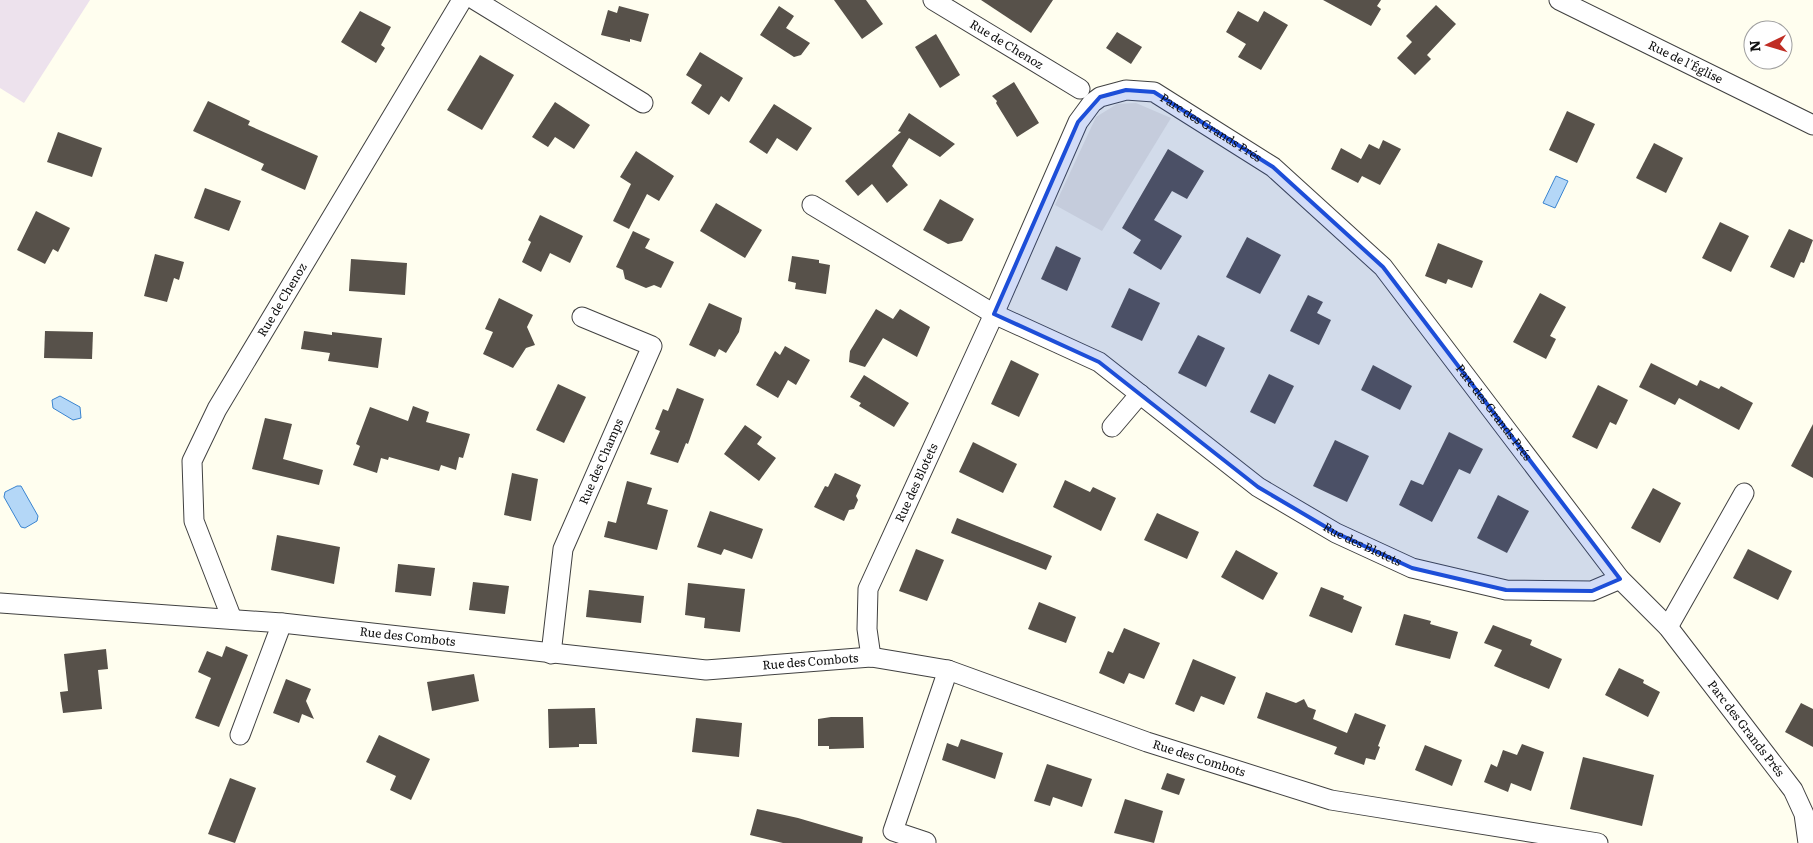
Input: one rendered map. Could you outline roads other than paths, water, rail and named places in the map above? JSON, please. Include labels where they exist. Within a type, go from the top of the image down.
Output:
[{"type":"street","name":"Rue de Chenoz","points":[[232,619],[194,521],[192,461],[217,409],[462,0]]},
{"type":"street","points":[[475,0],[643,103]]},
{"type":"street","name":"Rue de Chenoz","points":[[933,0],[1086,96]]},
{"type":"street","name":"Rue de l'Église","points":[[1560,0],[1813,125]]},
{"type":"street","name":"Parc des Grands Prés","points":[[1086,96],[1100,97],[1126,90],[1154,92],[1280,174],[1383,267],[1620,579],[1668,626],[1793,790],[1804,814],[1808,843]]},
{"type":"street","name":"Rue des Blotets","points":[[872,657],[867,629],[868,589],[994,314],[1078,122],[1086,96]]},
{"type":"street","name":"Rue des Blotets","points":[[812,205],[994,314],[1099,362],[1258,487],[1336,533],[1412,568],[1506,590],[1592,591],[1620,579]]},
{"type":"street","name":"Rue des Champs","points":[[551,654],[563,549],[652,346],[582,317]]},
{"type":"street","points":[[1112,427],[1140,394]]},
{"type":"street","points":[[1668,626],[1744,492]]},
{"type":"street","name":"Rue des Combots","points":[[0,603],[282,623],[706,670],[872,657],[948,670],[1147,742],[1331,800],[1598,843]]},
{"type":"street","points":[[240,736],[282,623]]},
{"type":"street","points":[[926,842],[893,831],[948,670]]},
{"type":"water","points":[[1556,176],[1568,181],[1555,208],[1543,203]]},
{"type":"water","points":[[60,396],[80,407],[81,418],[73,420],[53,408],[52,400]]},
{"type":"water","points":[[21,486],[38,516],[37,521],[25,528],[21,527],[4,497],[5,492]]}]
